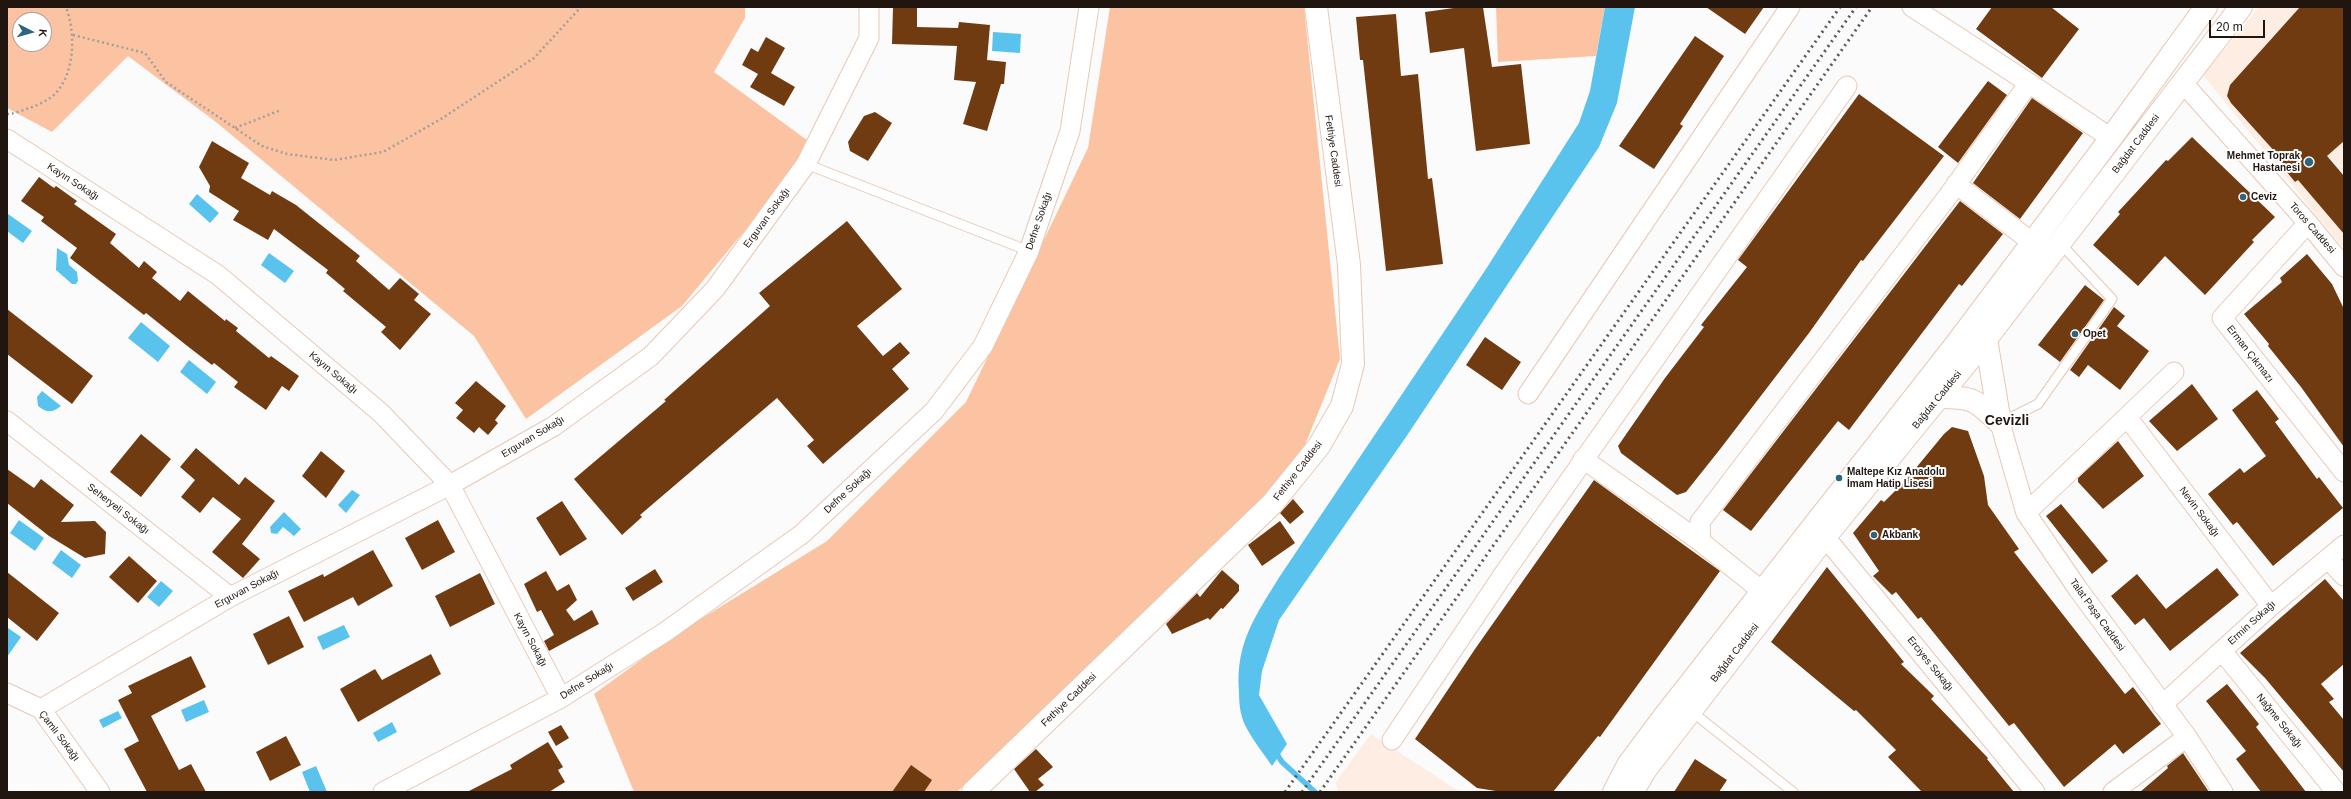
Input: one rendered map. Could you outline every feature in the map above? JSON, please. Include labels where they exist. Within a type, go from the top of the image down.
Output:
[{"type":"main road","name":"Fethiye Caddesi","points":[[973,792],[1272,504],[1319,446],[1342,406],[1353,364],[1349,265],[1316,7]]},
{"type":"main road","name":"Bağdat Caddesi","points":[[1614,792],[1628,765],[1640,748],[2033,243],[2206,7]]},
{"type":"main road","name":"Bağdat Caddesi","points":[[1632,792],[1646,769],[1825,537],[1986,339],[2241,7]]},
{"type":"main road","name":"Talat Paşa Caddesi","points":[[1986,339],[2000,423]]},
{"type":"main road","points":[[1940,397],[1965,397],[1979,404],[2000,423]]},
{"type":"street","name":"Erguvan Sokağı","points":[[41,709],[230,597],[450,484],[554,426],[651,356],[715,289],[806,164],[869,38],[869,7]]},
{"type":"street","name":"Defne Sokağı","points":[[383,792],[561,698],[664,632],[802,534],[934,411],[983,346],[1029,250],[1070,131],[1089,7]]},
{"type":"street","points":[[1528,394],[1790,7]]},
{"type":"street","points":[[1912,7],[2111,138]]},
{"type":"street","points":[[1701,542],[1700,522],[1713,503],[1956,184],[2029,83]]},
{"type":"street","name":"Toros Caddesi","points":[[2183,83],[2343,263]]},
{"type":"street","points":[[1392,740],[1583,459],[1847,86]]},
{"type":"street","name":"Kayın Sokağı","points":[[7,139],[218,275],[381,413],[450,484],[561,698]]},
{"type":"street","points":[[1956,184],[2033,243]]},
{"type":"street","name":"Erman Çıkmazı","points":[[2308,223],[2222,318],[2344,472]]},
{"type":"street","points":[[2026,512],[2174,372]]},
{"type":"street","name":"Nevin Sokağı","points":[[2127,417],[2271,606]]},
{"type":"street","name":"Seheryeli Sokağı","points":[[7,420],[230,597]]},
{"type":"street","name":"Talat Paşa Caddesi","points":[[2000,423],[2026,512],[2078,589],[2187,737],[2223,792]]},
{"type":"street","points":[[1583,459],[1701,542],[1762,591]]},
{"type":"street","name":"Erciyes Sokağı","points":[[1825,537],[2035,792]]},
{"type":"street","name":"Ermin Sokağı","points":[[2162,705],[2271,606],[2344,545]]},
{"type":"street","points":[[2328,559],[2344,576]]},
{"type":"street","name":"Nağme Sokağı","points":[[2222,651],[2336,792]]},
{"type":"street","name":"Çamlı Sokağı","points":[[7,693],[41,709],[100,792]]},
{"type":"street","points":[[2113,792],[2187,737]]},
{"type":"lane","points":[[806,164],[1029,250]]},
{"type":"lane","points":[[2000,423],[2038,404],[2112,299],[2060,243]]},
{"type":"lane","points":[[1691,710],[1793,792]]},
{"type":"path","points":[[7,114],[39,104],[60,89],[69,65],[72,35],[66,7]]},
{"type":"path","points":[[72,35],[145,52],[166,82],[262,146],[287,154],[334,160],[383,152],[441,119],[534,58],[581,7]]},
{"type":"path","points":[[234,128],[281,110]]},
{"type":"shaded area","points":[[7,7],[745,7],[745,18],[714,72],[815,146],[682,306],[526,419],[474,336],[216,122],[128,56],[52,132],[7,108]]},
{"type":"shaded area","points":[[1110,7],[1304,7],[1340,359],[1305,445],[1272,489],[957,792],[634,792],[594,694],[678,633],[827,541],[966,402],[1088,148]]},
{"type":"shaded area","points":[[1496,7],[1605,7],[1596,56],[1498,62]]},
{"type":"shaded area","name":"Mehmet Toprak Hastanesi","points":[[2259,7],[2311,7],[2344,42],[2344,249],[2203,75]]},
{"type":"shaded area","points":[[1371,734],[1460,792],[1339,792],[1335,783]]},
{"type":"water","points":[[1605,7],[1635,7],[1617,103],[1599,147],[1406,437],[1279,620],[1262,671],[1259,695],[1287,744],[1272,766],[1243,721],[1240,708],[1240,659],[1249,630],[1255,617],[1280,576],[1486,269],[1579,123],[1590,91]]},
{"type":"water","points":[[993,32],[1021,34],[1020,53],[992,51]]},
{"type":"water","points":[[197,194],[219,213],[210,223],[189,204]]},
{"type":"water","points":[[8,214],[32,231],[23,243],[7,231]]},
{"type":"water","points":[[57,248],[67,254],[69,265],[77,272],[78,281],[76,284],[72,284],[56,270]]},
{"type":"water","points":[[269,253],[294,271],[285,283],[261,265]]},
{"type":"water","points":[[141,322],[170,346],[158,362],[128,338]]},
{"type":"water","points":[[189,360],[216,382],[207,394],[180,372]]},
{"type":"water","points":[[42,391],[61,406],[55,410],[47,411],[38,406],[37,397]]},
{"type":"water","points":[[352,490],[360,495],[346,513],[338,505]]},
{"type":"water","points":[[284,512],[301,529],[294,536],[283,527],[277,534],[271,533],[270,527]]},
{"type":"water","points":[[19,520],[44,538],[35,551],[10,533]]},
{"type":"water","points":[[61,550],[81,565],[72,578],[52,563]]},
{"type":"water","points":[[161,581],[173,591],[159,607],[147,597]]},
{"type":"water","points":[[344,625],[350,637],[323,650],[317,637]]},
{"type":"water","points":[[8,628],[21,637],[7,657],[7,629]]},
{"type":"water","points":[[204,700],[209,712],[186,722],[181,710]]},
{"type":"water","points":[[118,711],[122,718],[103,728],[99,720]]},
{"type":"water","points":[[392,722],[397,732],[378,742],[373,733]]},
{"type":"water","points":[[316,766],[327,792],[310,792],[302,772]]},
{"type":"building","points":[[893,7],[917,7],[917,27],[958,28],[959,22],[990,25],[987,60],[1006,62],[1004,84],[1001,84],[987,131],[963,124],[976,82],[954,80],[957,46],[892,44]]},
{"type":"building","points":[[1461,7],[1483,7],[1492,67],[1521,64],[1530,144],[1476,151],[1464,48],[1430,53],[1425,12]]},
{"type":"building","points":[[1706,7],[1764,7],[1745,34]]},
{"type":"building","points":[[1992,7],[2051,7],[2079,29],[2042,78],[1976,29]]},
{"type":"building","name":"Mehmet Toprak Hastanesi","points":[[2300,7],[2344,7],[2344,141],[2327,156],[2344,176],[2344,234],[2298,180],[2295,182],[2273,155],[2276,153],[2231,103],[2227,96],[2230,85]]},
{"type":"building","points":[[1396,14],[1401,76],[1418,74],[1428,179],[1432,178],[1443,264],[1386,271],[1363,60],[1360,60],[1356,17]]},
{"type":"building","points":[[1695,36],[1724,56],[1680,124],[1683,126],[1654,169],[1619,146]]},
{"type":"building","points":[[766,37],[785,48],[771,73],[795,87],[784,106],[750,87],[758,74],[742,65],[751,48],[758,52]]},
{"type":"building","points":[[1988,81],[2007,95],[1958,163],[1938,147]]},
{"type":"building","points":[[1859,94],[1944,156],[1863,261],[1861,260],[1809,333],[1721,448],[1686,492],[1677,495],[1621,453],[1618,446],[1665,378],[1704,327],[1701,325],[1747,267],[1738,260]]},
{"type":"building","points":[[2032,98],[2083,133],[2020,219],[1973,183]]},
{"type":"building","points":[[875,112],[892,123],[868,161],[850,151],[848,142],[864,116]]},
{"type":"building","points":[[2192,137],[2275,217],[2252,240],[2254,242],[2205,295],[2165,256],[2138,286],[2093,245],[2120,214],[2118,212],[2166,160],[2168,161]]},
{"type":"building","points":[[212,141],[249,163],[241,178],[270,195],[272,191],[296,205],[360,256],[356,261],[389,290],[400,278],[419,294],[414,300],[431,314],[400,350],[381,332],[386,327],[343,291],[345,289],[326,273],[328,270],[274,229],[268,240],[233,220],[239,211],[209,192],[210,186],[199,167]]},
{"type":"building","points":[[39,177],[54,188],[56,186],[77,201],[74,204],[116,234],[110,243],[139,268],[144,261],[157,272],[152,278],[180,301],[188,291],[225,321],[226,319],[238,328],[236,331],[269,358],[271,356],[299,376],[289,391],[282,386],[266,410],[234,387],[238,382],[214,363],[212,365],[146,313],[144,315],[70,258],[77,248],[41,221],[44,217],[21,201]]},
{"type":"building","points":[[1960,201],[2003,234],[1962,286],[1959,284],[1849,430],[1838,421],[1751,531],[1723,510]]},
{"type":"building","points":[[847,221],[902,289],[857,326],[883,356],[900,342],[910,353],[892,369],[909,389],[823,464],[807,446],[814,440],[777,398],[640,515],[642,517],[622,535],[574,479],[666,401],[664,400],[770,306],[759,293]]},
{"type":"building","points":[[2307,254],[2332,284],[2344,309],[2344,447],[2301,387],[2268,346],[2269,344],[2244,314],[2282,282],[2280,278]]},
{"type":"building","points":[[2085,285],[2104,300],[2060,362],[2038,345]]},
{"type":"building","points":[[2114,307],[2125,316],[2117,326],[2149,351],[2120,390],[2088,365],[2079,377],[2070,370]]},
{"type":"building","points":[[7,309],[93,376],[72,404],[7,354]]},
{"type":"building","points":[[1485,337],[1521,362],[1502,390],[1466,365]]},
{"type":"building","points":[[476,381],[506,406],[495,420],[498,423],[488,435],[479,427],[474,433],[456,418],[463,410],[455,403]]},
{"type":"building","points":[[2192,384],[2218,419],[2177,451],[2149,421]]},
{"type":"building","points":[[2257,390],[2279,419],[2275,422],[2317,479],[2319,477],[2343,508],[2273,566],[2237,522],[2233,525],[2208,494],[2240,468],[2244,473],[2266,456],[2232,410]]},
{"type":"building","points":[[1952,427],[1968,431],[1984,476],[1988,505],[2019,549],[2014,552],[2125,694],[2133,687],[2161,724],[2123,754],[2115,744],[2064,787],[2014,723],[2009,726],[1921,617],[1918,619],[1896,592],[1892,595],[1873,576],[1879,571],[1853,533],[1881,500],[1884,502],[1906,480],[1944,434]]},
{"type":"building","points":[[141,434],[171,459],[141,497],[110,472]]},
{"type":"building","points":[[2118,441],[2144,476],[2103,509],[2078,482],[2078,478]]},
{"type":"building","points":[[196,448],[239,485],[245,477],[275,501],[242,544],[260,559],[243,578],[212,552],[241,519],[213,497],[200,513],[181,497],[195,480],[180,467]]},
{"type":"building","points":[[321,451],[345,471],[326,498],[302,476]]},
{"type":"building","points":[[7,469],[34,488],[41,479],[74,505],[61,522],[95,521],[106,532],[105,554],[85,558],[49,536],[7,503]]},
{"type":"building","points":[[1594,480],[1720,571],[1600,737],[1598,736],[1553,792],[1502,792],[1477,788],[1415,739],[1475,649]]},
{"type":"building","points":[[1293,499],[1304,512],[1290,524],[1280,513]]},
{"type":"building","points":[[562,501],[587,539],[560,556],[536,518]]},
{"type":"building","points":[[2061,504],[2108,561],[2092,574],[2046,516]]},
{"type":"building","points":[[438,520],[455,552],[422,570],[405,538]]},
{"type":"building","points":[[1280,521],[1295,543],[1262,566],[1248,545]]},
{"type":"building","points":[[373,550],[393,586],[358,606],[353,597],[304,622],[288,591],[323,574],[324,577]]},
{"type":"building","points":[[129,556],[157,581],[138,603],[109,577]]},
{"type":"building","points":[[1827,567],[1904,662],[1901,664],[1934,696],[1931,699],[1988,758],[1987,759],[2014,792],[1922,792],[1888,757],[1896,750],[1856,710],[1854,711],[1771,642]]},
{"type":"building","points":[[2217,568],[2239,595],[2170,651],[2144,618],[2135,625],[2111,596],[2137,574],[2166,609]]},
{"type":"building","points":[[655,569],[663,582],[633,601],[625,588]]},
{"type":"building","points":[[1222,570],[1239,585],[1239,591],[1223,609],[1221,608],[1210,620],[1208,618],[1172,634],[1166,624],[1197,593],[1200,597]]},
{"type":"building","points":[[546,571],[557,591],[569,584],[577,600],[566,610],[574,621],[592,610],[599,624],[549,651],[544,641],[554,635],[541,610],[537,612],[524,584]]},
{"type":"building","points":[[7,572],[59,613],[37,641],[7,617]]},
{"type":"building","points":[[480,573],[495,604],[450,627],[435,596]]},
{"type":"building","points":[[2325,579],[2344,601],[2344,664],[2321,684],[2334,699],[2329,702],[2344,720],[2344,772],[2265,678],[2240,653]]},
{"type":"building","points":[[289,616],[304,647],[268,665],[253,634]]},
{"type":"building","points":[[431,654],[441,674],[358,722],[340,689],[375,669],[382,680]]},
{"type":"building","points":[[191,656],[206,687],[151,716],[179,770],[191,764],[206,792],[147,792],[124,749],[139,741],[118,700],[132,693],[128,686]]},
{"type":"building","points":[[2227,684],[2259,724],[2256,727],[2306,792],[2261,792],[2236,759],[2246,751],[2206,701]]},
{"type":"building","points":[[561,725],[569,738],[556,746],[548,732]]},
{"type":"building","points":[[286,736],[301,765],[270,781],[256,752]]},
{"type":"building","points":[[548,742],[563,767],[558,770],[565,782],[549,792],[467,792],[512,769],[510,765]]},
{"type":"building","points":[[1036,749],[1053,767],[1038,779],[1044,785],[1035,792],[1030,792],[1014,769]]},
{"type":"building","points":[[2183,753],[2209,792],[2140,792],[2168,768],[2167,766]]},
{"type":"building","points":[[1695,759],[1727,780],[1719,792],[1674,792]]},
{"type":"building","points":[[911,765],[932,780],[924,792],[892,792]]},
{"type":"waterway","points":[[1275,751],[1282,762],[1315,792]]},
{"type":"railway","points":[[1285,792],[1840,7]]},
{"type":"railway","points":[[1302,792],[1856,7]]},
{"type":"railway","points":[[1320,792],[1872,7]]},
{"type":"place","name":"Mehmet Toprak Hastanesi","points":[[2309,162]]},
{"type":"place","name":"Ceviz","points":[[2243,197]]},
{"type":"place","name":"Opet","points":[[2075,334]]},
{"type":"place","name":"Maltepe Kız Anadolu İmam Hatip Lisesi","points":[[1839,478]]},
{"type":"place","name":"Akbank","points":[[1874,535]]},
{"type":"district","name":"Cevizli","points":[[2007,421]]}]
